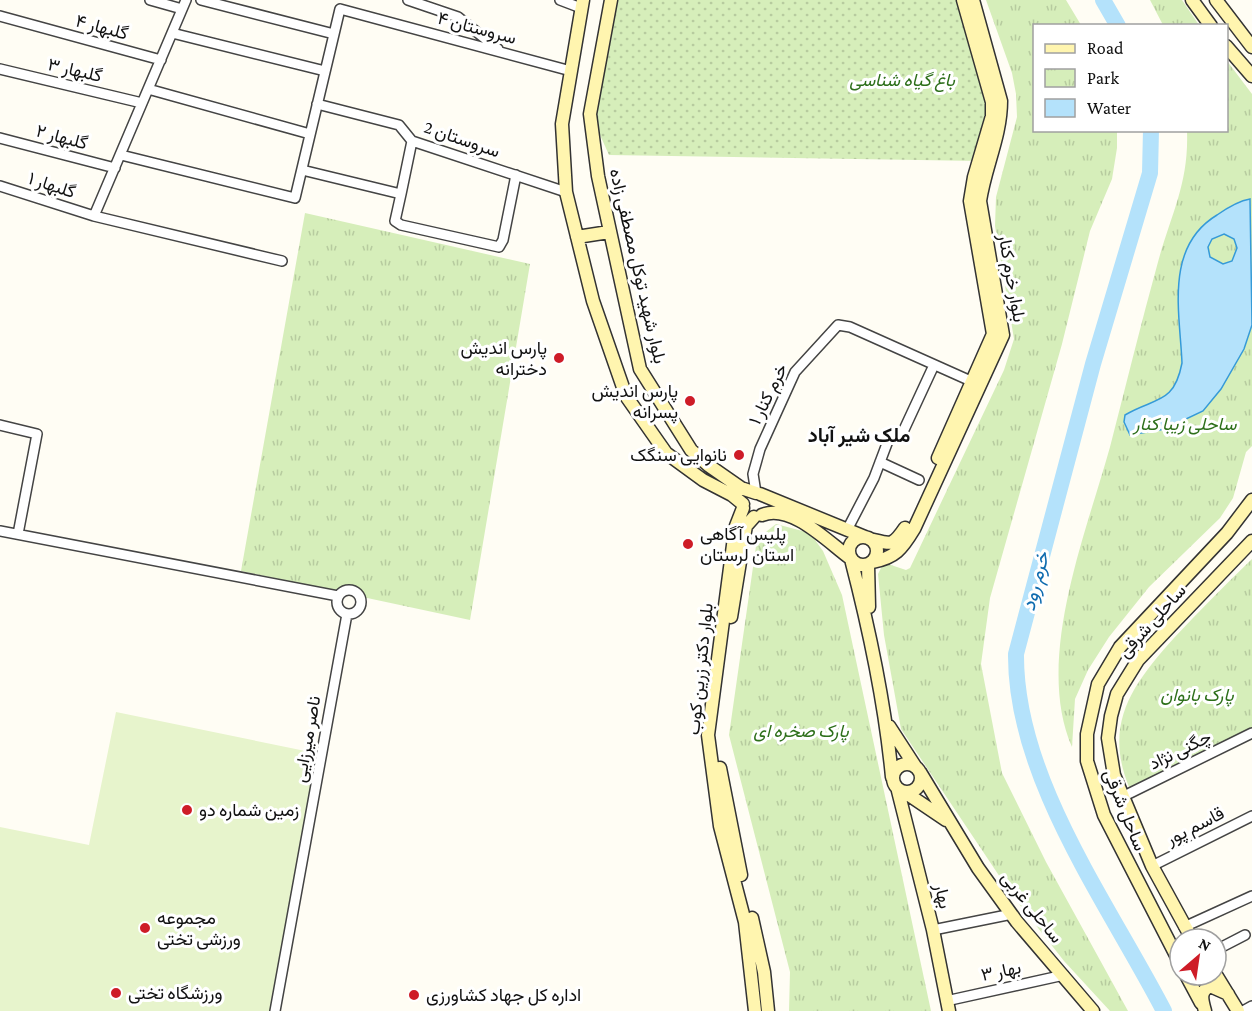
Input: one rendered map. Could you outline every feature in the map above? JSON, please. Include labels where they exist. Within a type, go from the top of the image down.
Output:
[{"type":"main road","name":"بلوار شهید توکل مصطفی زاده","points":[[610,0],[590,114],[598,176],[640,369],[691,450],[716,471],[741,488],[867,538]]},
{"type":"main road","name":"بلوار خرم کنار","points":[[867,538],[890,544],[896,542],[908,525],[993,334],[970,201],[974,177],[992,117],[992,102],[963,0]]},
{"type":"main road","name":"بلوار خرم کنار","points":[[870,564],[890,559],[898,554],[914,529],[1003,335],[980,201],[983,179],[1001,118],[1001,101],[973,0]]},
{"type":"main road","points":[[1192,0],[1210,24]]},
{"type":"main road","points":[[1216,0],[1252,47]]},
{"type":"main road","points":[[582,4],[562,124],[566,192],[593,301],[626,396],[666,453],[703,480],[732,495],[743,506],[747,515],[758,516],[776,512],[794,517],[859,565],[870,564]]},
{"type":"main road","points":[[1228,47],[1252,76]]},
{"type":"main road","points":[[578,237],[609,232]]},
{"type":"main road","points":[[743,506],[746,497],[758,494],[767,504],[758,516]]},
{"type":"main road","name":"ساحل شرقی","points":[[1168,940],[1104,815],[1087,761],[1087,734],[1098,684],[1120,647],[1227,533],[1252,500]]},
{"type":"main road","name":"بلوار دکتر زرین کوب","points":[[743,506],[736,526],[733,545],[708,735],[720,826],[745,922],[755,1011]]},
{"type":"main road","name":"بلوار دکتر زرین کوب","points":[[758,516],[746,526],[716,732],[733,841],[764,972],[768,1011]]},
{"type":"main road","points":[[869,629],[870,564],[877,550],[867,538],[852,542],[849,550],[869,629],[888,725],[892,777],[902,792],[950,822]]},
{"type":"main road","name":"ساحلی شرقی","points":[[1184,927],[1152,866],[1113,775],[1108,738],[1111,716],[1125,677],[1152,644],[1252,541]]},
{"type":"main road","name":"ساحلی غربی","points":[[888,725],[1012,914],[1093,1011]]},
{"type":"main road","points":[[892,777],[900,765],[918,769],[919,787],[902,792]]},
{"type":"main road","name":"بهار","points":[[902,792],[933,930],[947,1006]]},
{"type":"main road","points":[[909,826],[911,817],[917,812],[936,813]]},
{"type":"main road","points":[[1205,1011],[1202,994],[1205,989],[1210,986],[1219,987],[1228,994]]},
{"type":"main road","points":[[1194,987],[1205,1011]]},
{"type":"main road","points":[[1224,987],[1238,1011]]},
{"type":"street","points":[[94,216],[184,4],[150,0]]},
{"type":"street","points":[[121,155],[295,198],[334,34],[201,0]]},
{"type":"street","points":[[408,0],[458,17],[502,52]]},
{"type":"street","points":[[560,0],[582,4]]},
{"type":"street","name":"سروستان ۴","points":[[334,34],[340,9],[571,70]]},
{"type":"street","name":"گلبهار ۴","points":[[0,16],[161,60]]},
{"type":"street","points":[[172,33],[325,71]]},
{"type":"street","name":"۳ گلبهار","points":[[0,69],[142,103]]},
{"type":"street","points":[[148,89],[310,134]]},
{"type":"street","name":"سروستان 2","points":[[317,104],[399,125],[412,141],[566,192]]},
{"type":"street","name":"گلبهار ۲","points":[[0,138],[116,168]]},
{"type":"street","points":[[412,141],[395,221],[401,225],[499,247],[503,240],[516,175]]},
{"type":"street","points":[[302,170],[401,194]]},
{"type":"street","name":"گلبهار ۱","points":[[0,186],[94,216],[282,261]]},
{"type":"street","name":"خرم کنار ۱","points":[[758,494],[753,474],[760,449],[795,372],[838,325],[850,327],[973,382]]},
{"type":"street","points":[[847,530],[874,478],[891,433],[902,434],[934,365]]},
{"type":"street","points":[[0,425],[37,434],[18,534]]},
{"type":"street","points":[[880,462],[919,480]]},
{"type":"street","points":[[0,531],[338,596],[348,589],[359,595],[360,606],[355,612],[347,614],[338,607],[338,596]]},
{"type":"street","name":"ناصر میرزایی","points":[[275,1011],[347,614]]},
{"type":"street","name":"چگنی نژاد","points":[[1122,797],[1252,733]]},
{"type":"street","name":"قاسم پور","points":[[1152,866],[1252,816]]},
{"type":"street","points":[[1184,927],[1252,896]]},
{"type":"street","points":[[933,930],[1012,914]]},
{"type":"street","points":[[1228,944],[1245,935]]},
{"type":"street","name":"بهار ۳","points":[[947,1006],[1064,975]]},
{"type":"street","points":[[1244,1011],[1252,1006]]},
{"type":"green space","name":"باغ گیاه شناسی","points":[[613,0],[962,0],[992,102],[980,161],[609,155],[592,117]]},
{"type":"green space","points":[[986,0],[1066,0],[1080,24],[1033,24],[1033,132],[1117,132],[1117,148],[1112,179],[1090,231],[1062,344],[990,598],[981,664],[1002,773],[1046,862],[1128,1011],[1110,1011],[1064,961],[1012,895],[901,729],[884,635],[878,574],[882,566],[888,564],[906,570],[910,568],[1004,370],[1014,339],[995,226],[996,197],[1017,117],[1012,73]]},
{"type":"green space","points":[[1150,0],[1182,0],[1198,24],[1162,24]]},
{"type":"green space","name":"ساحلی زیبا کنار","points":[[1228,62],[1252,94],[1252,446],[1246,452],[1233,498],[1220,518],[1149,587],[1109,637],[1088,670],[1075,699],[1072,747],[1062,713],[1059,676],[1061,637],[1068,597],[1158,262],[1182,183],[1187,132],[1228,132]]},
{"type":"green space","points":[[305,213],[530,264],[470,620],[241,571]]},
{"type":"green space","name":"پارک صخره ای","points":[[776,524],[810,533],[823,551],[842,595],[931,1011],[789,1011],[790,972],[729,735],[757,539]]},
{"type":"green space","name":"پارک بانوان","points":[[1252,559],[1252,729],[1129,787],[1119,743],[1126,706],[1135,688],[1174,638]]},
{"type":"green space","name":"مجموعه ورزشی تختی","points":[[116,712],[325,755],[274,1011],[0,1011],[0,827],[89,845]]},
{"type":"water","points":[[1250,199],[1252,325],[1244,349],[1221,389],[1203,411],[1165,429],[1130,435],[1124,422],[1125,415],[1162,398],[1174,386],[1178,377],[1182,363],[1179,282],[1182,263],[1189,245],[1200,228],[1233,205]],"holes":[[[1224,234],[1234,239],[1237,248],[1232,261],[1223,264],[1210,257],[1208,247],[1212,239]]]},
{"type":"waterway","name":"خرم رود","points":[[1103,0],[1117,24]]},
{"type":"waterway","name":"خرم رود","points":[[1151,132],[1150,173],[1093,364],[1016,654],[1020,701],[1031,747],[1048,793],[1092,883],[1164,1011]]},
{"type":"place","name":"پارس اندیش دخترانه","points":[[559,358]]},
{"type":"place","name":"پارس اندیش پسرانه","points":[[690,401]]},
{"type":"place","name":"نانوایی سنگک","points":[[739,455]]},
{"type":"place","name":"پلیس آگاهی استان لرستان","points":[[688,544]]},
{"type":"place","name":"زمین شماره دو","points":[[187,810]]},
{"type":"place","name":"مجموعه ورزشی تختی","points":[[145,928]]},
{"type":"place","name":"ورزشگاه تختی","points":[[116,993]]},
{"type":"place","name":"اداره کل جهاد کشاورزی","points":[[414,995]]},
{"type":"district","name":"ملک شیر آباد","points":[[859,435]]}]
